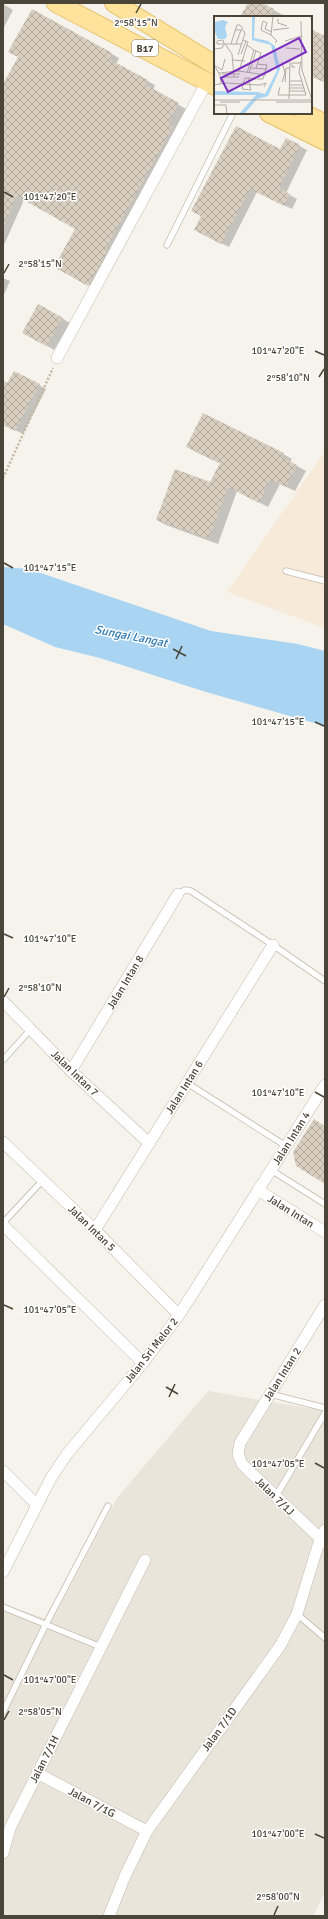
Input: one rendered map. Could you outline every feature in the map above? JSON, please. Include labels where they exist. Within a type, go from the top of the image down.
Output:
[{"type":"main road","name":"B17","points":[[56,3],[211,84]]},
{"type":"main road","name":"B17","points":[[114,3],[214,64]]},
{"type":"main road","points":[[271,114],[325,141]]},
{"type":"main road","points":[[306,114],[325,124]]},
{"type":"street","points":[[57,358],[211,84]]},
{"type":"street","name":"Jalan Intan 8","points":[[71,1071],[178,894]]},
{"type":"street","name":"Jalan Intan 6","points":[[95,1230],[273,945]]},
{"type":"street","name":"Jalan Intan 7","points":[[3,1001],[71,1071],[149,1143]]},
{"type":"street","name":"Jalan Intan 4","points":[[258,1190],[325,1086]]},
{"type":"street","name":"Jalan Intan 5","points":[[3,1142],[95,1230],[179,1315]]},
{"type":"street","name":"Jalan Intan","points":[[258,1190],[325,1232]]},
{"type":"street","name":"Jalan Sri Melor 2","points":[[3,1572],[36,1504],[67,1454],[143,1363],[179,1315],[258,1190]]},
{"type":"street","points":[[3,1224],[143,1363]]},
{"type":"street","name":"Jalan Intan 2","points":[[240,1443],[325,1305]]},
{"type":"street","name":"Jalan 7/1J","points":[[240,1443],[238,1454],[242,1464],[276,1497],[323,1538]]},
{"type":"street","points":[[3,1471],[36,1504]]},
{"type":"street","name":"Jalan 7/1D","points":[[109,1916],[125,1876],[147,1831],[280,1646],[297,1614],[323,1538]]},
{"type":"street","name":"Jalan 7/1H","points":[[3,1853],[10,1828],[145,1560]]},
{"type":"street","name":"Jalan 7/1G","points":[[37,1773],[147,1831]]},
{"type":"lane","points":[[166,245],[232,114]]},
{"type":"lane","points":[[286,571],[325,581]]},
{"type":"lane","points":[[178,894],[185,890],[191,891],[325,981]]},
{"type":"lane","points":[[3,1060],[31,1029]]},
{"type":"lane","points":[[187,1083],[286,1146]]},
{"type":"lane","points":[[271,1170],[325,1204]]},
{"type":"lane","points":[[3,1224],[42,1180]]},
{"type":"lane","points":[[270,1394],[325,1408]]},
{"type":"lane","points":[[276,1497],[325,1413]]},
{"type":"lane","points":[[3,1712],[46,1624],[108,1506]]},
{"type":"lane","points":[[3,1607],[101,1647]]},
{"type":"lane","points":[[297,1614],[325,1638]]},
{"type":"path","points":[[3,478],[57,358]]},
{"type":"shaded area","points":[[325,451],[325,628],[227,592]]},
{"type":"shaded area","points":[[208,1391],[325,1411],[325,1892],[313,1916],[3,1916],[3,1604],[52,1621],[117,1498]]},
{"type":"water","name":"Sungai Langat","points":[[3,567],[29,569],[211,631],[298,644],[325,651],[325,726],[206,692],[100,658],[55,647],[3,624]]},
{"type":"building","points":[[248,3],[262,3],[274,9],[270,16],[241,16]]},
{"type":"building","points":[[32,9],[112,53],[109,59],[148,80],[146,85],[179,103],[168,124],[173,127],[106,248],[108,250],[88,286],[54,267],[75,229],[17,196],[3,227],[3,84],[18,57],[8,52]]},
{"type":"building","points":[[312,30],[325,36],[325,83],[312,76]]},
{"type":"building","points":[[236,126],[280,149],[286,138],[300,145],[279,188],[290,194],[284,206],[250,189],[221,244],[194,230],[201,216],[191,211]]},
{"type":"building","points":[[38,304],[63,318],[46,346],[22,333]]},
{"type":"building","points":[[14,371],[40,384],[15,431],[3,425],[3,380],[7,383]]},
{"type":"building","points":[[203,413],[284,453],[282,457],[297,465],[286,487],[270,480],[259,503],[228,487],[209,539],[156,520],[175,469],[210,482],[220,463],[186,447]]},
{"type":"building","points":[[314,1119],[325,1126],[325,1184],[296,1166],[293,1152]]}]
